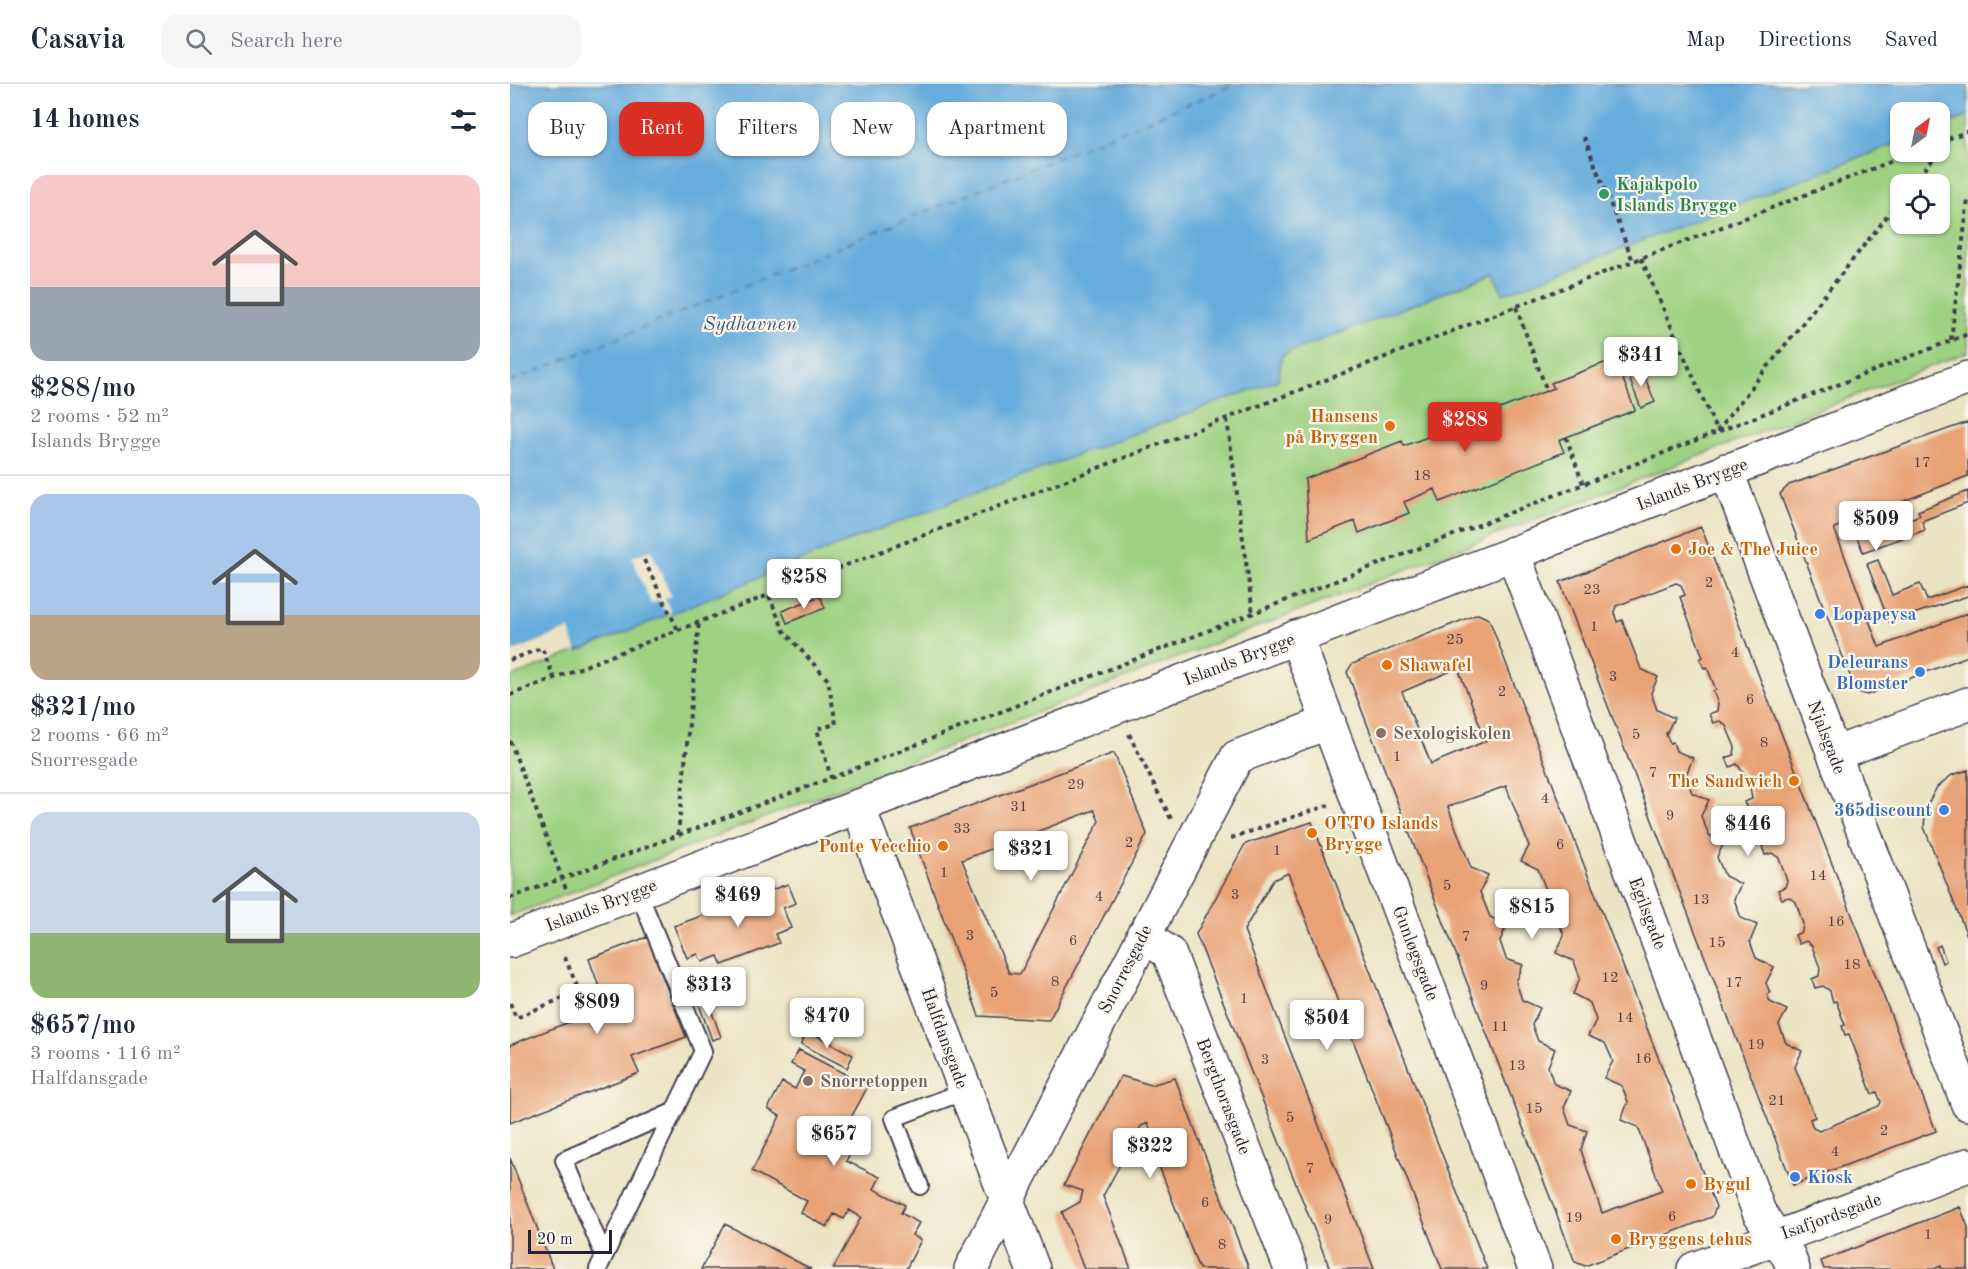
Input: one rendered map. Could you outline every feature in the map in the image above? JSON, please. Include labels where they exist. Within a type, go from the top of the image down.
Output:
[{"type":"street","name":"Islands Brygge","points":[[510,941],[1968,378]]},
{"type":"street","name":"Njalsgade","points":[[1726,470],[1968,1104]]},
{"type":"street","name":"Egilsgade","points":[[1513,553],[1759,1212],[1776,1236],[1793,1269]]},
{"type":"street","name":"Gunløgsgade","points":[[1296,637],[1535,1269]]},
{"type":"street","points":[[1834,754],[1968,704]]},
{"type":"street","name":"Snorresgade","points":[[971,1269],[1237,757],[1329,722]]},
{"type":"street","name":"Halfdansgade","points":[[858,806],[1005,1201],[1033,1269]]},
{"type":"street","name":"Bergthorasgade","points":[[1143,935],[1169,953],[1291,1269]]},
{"type":"street","name":"Isafjordsgade","points":[[1694,1269],[1968,1165]]},
{"type":"lane","points":[[601,1263],[703,1051],[638,891]]},
{"type":"lane","points":[[920,1186],[894,1118],[964,1091]]},
{"type":"lane","points":[[601,1263],[564,1160],[673,1112]]},
{"type":"path","points":[[1950,138],[1968,131]]},
{"type":"path","points":[[1584,137],[1633,261]]},
{"type":"path","points":[[510,695],[1890,162]]},
{"type":"path","points":[[1921,174],[1930,162]]},
{"type":"path","points":[[1950,341],[1968,199]]},
{"type":"path","points":[[1718,431],[1890,213]]},
{"type":"path","points":[[1641,258],[1718,431]]},
{"type":"path","points":[[1516,307],[1547,391]]},
{"type":"path","points":[[510,898],[831,778],[1253,615],[1968,334]]},
{"type":"path","points":[[1227,419],[1253,615]]},
{"type":"path","points":[[1566,437],[1583,484]]},
{"type":"path","points":[[644,560],[678,630]]},
{"type":"path","points":[[769,596],[784,631],[828,680],[836,724],[818,729],[831,778]]},
{"type":"path","points":[[678,835],[699,622]]},
{"type":"path","points":[[510,660],[542,648],[554,678]]},
{"type":"path","points":[[1116,706],[1187,852],[1357,796]]},
{"type":"path","points":[[510,741],[562,878],[564,920],[579,992],[516,1018],[510,1004]]},
{"type":"green space","points":[[1968,116],[1968,352],[510,916],[510,678],[866,534],[1278,380],[1282,355],[1495,273],[1500,287],[1736,205],[1890,146],[1890,162],[1950,162],[1950,123]]},
{"type":"water","name":"Sydhavnen","points":[[510,84],[1968,84],[1968,116],[1950,123],[1950,102],[1890,102],[1890,146],[1503,294],[1494,273],[1282,355],[1278,380],[866,534],[577,652],[568,630],[510,652]]},
{"type":"pier","points":[[651,550],[671,596],[665,599],[671,613],[666,615],[660,600],[651,604],[632,557]]},
{"type":"pier","points":[[569,629],[577,652],[574,653],[567,633],[510,655],[510,652]]},
{"type":"building","points":[[1615,359],[1635,410],[1559,440],[1564,452],[1440,502],[1435,489],[1404,502],[1409,513],[1359,533],[1355,521],[1309,539],[1305,479],[1402,441],[1404,446],[1554,388],[1551,383]]},
{"type":"building","points":[[1641,368],[1655,402],[1641,408],[1627,373]]},
{"type":"building","points":[[1968,422],[1968,476],[1834,528],[1879,647],[1968,613],[1968,656],[1867,695],[1856,691],[1780,494],[1789,485]]},
{"type":"building","points":[[1968,491],[1968,503],[1922,521],[1925,530],[1863,552],[1856,535],[1901,518],[1902,522],[1920,515],[1918,511]]},
{"type":"building","points":[[1701,527],[1936,1131],[1793,1185],[1560,582]],"holes":[[[1676,583],[1681,585],[1685,595],[1680,597],[1703,657],[1700,659],[1704,668],[1707,667],[1716,690],[1713,691],[1718,703],[1717,711],[1709,714],[1713,723],[1720,721],[1726,726],[1735,747],[1734,755],[1726,758],[1730,767],[1737,764],[1749,781],[1752,799],[1744,802],[1748,811],[1755,809],[1761,814],[1770,835],[1769,844],[1762,846],[1765,855],[1772,853],[1779,858],[1787,881],[1785,887],[1778,890],[1782,899],[1789,897],[1796,902],[1803,924],[1802,932],[1795,935],[1799,944],[1806,941],[1812,946],[1820,968],[1819,976],[1812,979],[1815,988],[1823,986],[1830,991],[1833,1002],[1836,1001],[1845,1025],[1842,1026],[1845,1035],[1849,1034],[1872,1094],[1877,1092],[1881,1102],[1879,1106],[1819,1131],[1813,1128],[1810,1119],[1815,1117],[1795,1067],[1802,1051],[1786,1043],[1779,1025],[1787,1010],[1770,1002],[1767,994],[1770,993],[1766,983],[1774,967],[1756,958],[1750,942],[1757,925],[1741,918],[1734,899],[1741,884],[1725,876],[1717,857],[1724,843],[1709,835],[1701,816],[1709,800],[1692,793],[1686,775],[1693,758],[1676,751],[1673,742],[1670,743],[1666,734],[1674,718],[1657,710],[1651,693],[1658,677],[1641,669],[1622,620],[1617,622],[1614,612],[1616,606]]]},
{"type":"building","points":[[1878,560],[1892,595],[1920,584],[1927,600],[1968,585],[1968,596],[1889,622],[1867,564]]},
{"type":"building","points":[[820,596],[825,608],[787,623],[782,611]]},
{"type":"building","points":[[1478,614],[1489,619],[1716,1207],[1712,1217],[1585,1266],[1575,1262],[1347,672],[1352,664]],"holes":[[[1458,668],[1486,741],[1431,764],[1402,692]],[[1506,786],[1529,846],[1521,861],[1538,869],[1548,895],[1540,911],[1558,919],[1564,936],[1556,953],[1574,961],[1580,978],[1573,994],[1590,1003],[1596,1020],[1588,1036],[1605,1043],[1613,1061],[1604,1078],[1622,1086],[1628,1102],[1621,1120],[1638,1127],[1662,1191],[1602,1213],[1581,1150],[1587,1131],[1570,1125],[1564,1108],[1571,1091],[1554,1084],[1548,1067],[1555,1049],[1538,1041],[1532,1025],[1540,1008],[1522,1000],[1516,982],[1523,965],[1506,959],[1500,941],[1507,925],[1490,917],[1480,892],[1488,875],[1471,868],[1448,807]]]},
{"type":"building","points":[[1114,753],[1147,834],[1049,1020],[979,1016],[910,828]],"holes":[[[1094,810],[1099,821],[1020,974],[1009,973],[962,860]]]},
{"type":"building","points":[[1968,770],[1968,938],[1924,827],[1926,807],[1937,787],[1952,775]]},
{"type":"building","points":[[1312,822],[1487,1269],[1442,1269],[1288,873],[1273,880],[1244,930],[1374,1269],[1330,1269],[1196,934],[1245,844]]},
{"type":"building","points":[[788,884],[796,903],[783,908],[791,928],[775,934],[779,943],[722,965],[718,956],[702,962],[698,954],[687,958],[674,926]]},
{"type":"building","points":[[647,937],[686,1037],[632,1057],[639,1073],[510,1123],[510,1045],[595,1012],[592,1005],[597,997],[602,995],[589,959]]},
{"type":"building","points":[[1940,945],[1946,961],[1942,963],[1936,947]]},
{"type":"building","points":[[706,996],[721,1037],[712,1040],[697,999]]},
{"type":"building","points":[[808,1031],[853,1055],[847,1068],[801,1044]]},
{"type":"building","points":[[799,1050],[868,1086],[845,1129],[859,1137],[846,1161],[880,1177],[874,1189],[905,1205],[901,1213],[919,1223],[912,1235],[921,1240],[906,1269],[833,1269],[861,1217],[849,1210],[844,1219],[834,1214],[827,1227],[801,1213],[807,1201],[752,1171],[780,1116],[768,1109],[782,1082],[795,1089],[804,1071],[791,1064]]},
{"type":"building","points":[[1121,1076],[1151,1085],[1175,1078],[1249,1269],[1199,1269],[1156,1158],[1161,1156],[1148,1123],[1141,1126],[1103,1196],[1131,1269],[1084,1269],[1062,1212],[1080,1202],[1083,1191],[1064,1185]]},
{"type":"building","points":[[510,1158],[553,1269],[510,1269]]},
{"type":"building","points":[[1960,1207],[1968,1227],[1968,1269],[1942,1269],[1941,1266],[1934,1269],[1824,1269],[1821,1261]]},
{"type":"building","points":[[725,1224],[811,1269],[701,1269]]},
{"type":"ferry route","points":[[510,382],[1237,84]]},
{"type":"place","name":"Kajakpolo Islands Brygge","points":[[1604,194]]},
{"type":"place","name":"Hansens på Bryggen","points":[[1390,426]]},
{"type":"place","name":"Joe & The Juice","points":[[1676,549]]},
{"type":"place","name":"Lopapeysa","points":[[1820,614]]},
{"type":"place","name":"Shawafel","points":[[1387,665]]},
{"type":"place","name":"Deleurans Blomster","points":[[1920,672]]},
{"type":"place","name":"Sexologiskolen","points":[[1381,733]]},
{"type":"place","name":"The Sandwich","points":[[1794,781]]},
{"type":"place","name":"365discount","points":[[1944,810]]},
{"type":"place","name":"OTTO Islands Brygge","points":[[1312,833]]},
{"type":"place","name":"Ponte Vecchio","points":[[943,846]]},
{"type":"place","name":"Snorretoppen","points":[[808,1081]]},
{"type":"place","name":"Kiosk","points":[[1795,1177]]},
{"type":"place","name":"Bygul","points":[[1691,1184]]},
{"type":"place","name":"Bryggens tehus","points":[[1616,1239]]}]
